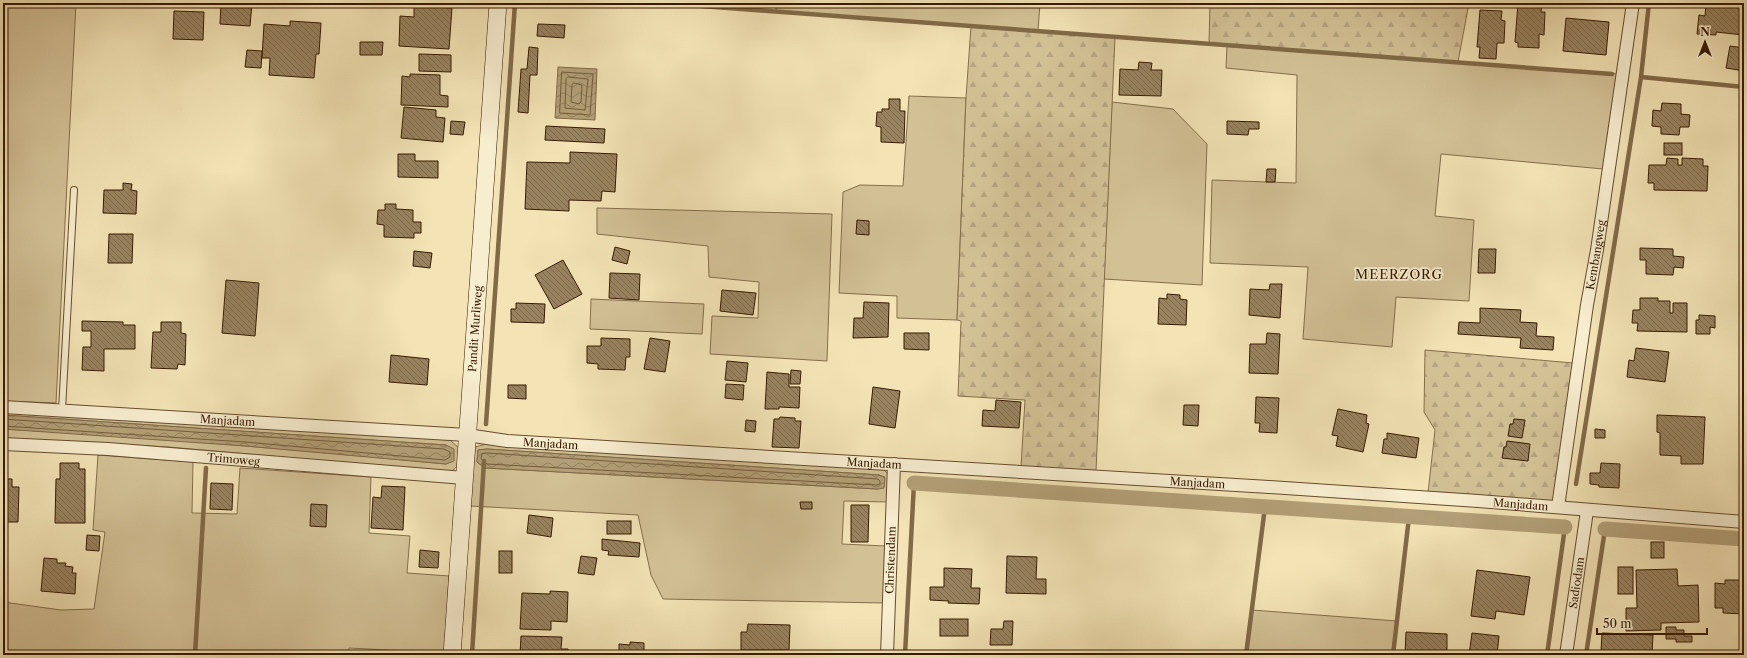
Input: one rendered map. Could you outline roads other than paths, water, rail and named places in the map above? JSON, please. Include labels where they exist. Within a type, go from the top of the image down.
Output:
[{"type":"street","name":"Pandit Murliweg","points":[[452,655],[498,3]]},
{"type":"street","name":"Kembangweg","points":[[1558,507],[1586,305],[1597,250],[1633,3]]},
{"type":"street","name":"Manjadam","points":[[3,407],[467,439],[1246,486],[1558,507],[1587,511],[1744,522]]},
{"type":"street","name":"Trimoweg","points":[[3,444],[108,449],[464,475]]},
{"type":"street","name":"Christendam","points":[[887,655],[894,464]]},
{"type":"street","name":"Sadiodam","points":[[1566,655],[1587,511]]},
{"type":"lane","points":[[62,410],[74,190]]},
{"type":"water","points":[[558,67],[597,69],[595,120],[555,118]]},
{"type":"water","points":[[3,415],[446,445],[454,449],[454,461],[446,464],[245,446],[3,429]]},
{"type":"water","points":[[487,449],[879,475],[885,478],[884,488],[878,489],[485,468],[477,462],[478,450]]},
{"type":"waterway","points":[[486,424],[515,3]]},
{"type":"waterway","points":[[662,3],[1612,74]]},
{"type":"waterway","points":[[1576,484],[1641,77],[1649,3]]},
{"type":"waterway","points":[[1641,77],[1744,87]]},
{"type":"waterway","points":[[472,655],[484,461]]},
{"type":"waterway","points":[[195,655],[206,468]]},
{"type":"waterway","points":[[905,655],[914,483]]},
{"type":"waterway","points":[[914,483],[1565,527]]},
{"type":"waterway","points":[[1246,655],[1265,507]]},
{"type":"waterway","points":[[1393,655],[1409,517]]},
{"type":"waterway","points":[[1547,655],[1565,527]]},
{"type":"waterway","points":[[1586,655],[1605,529]]},
{"type":"waterway","points":[[1605,529],[1744,539]]},
{"type":"district","name":"MEERZORG","points":[[1399,274]]}]
